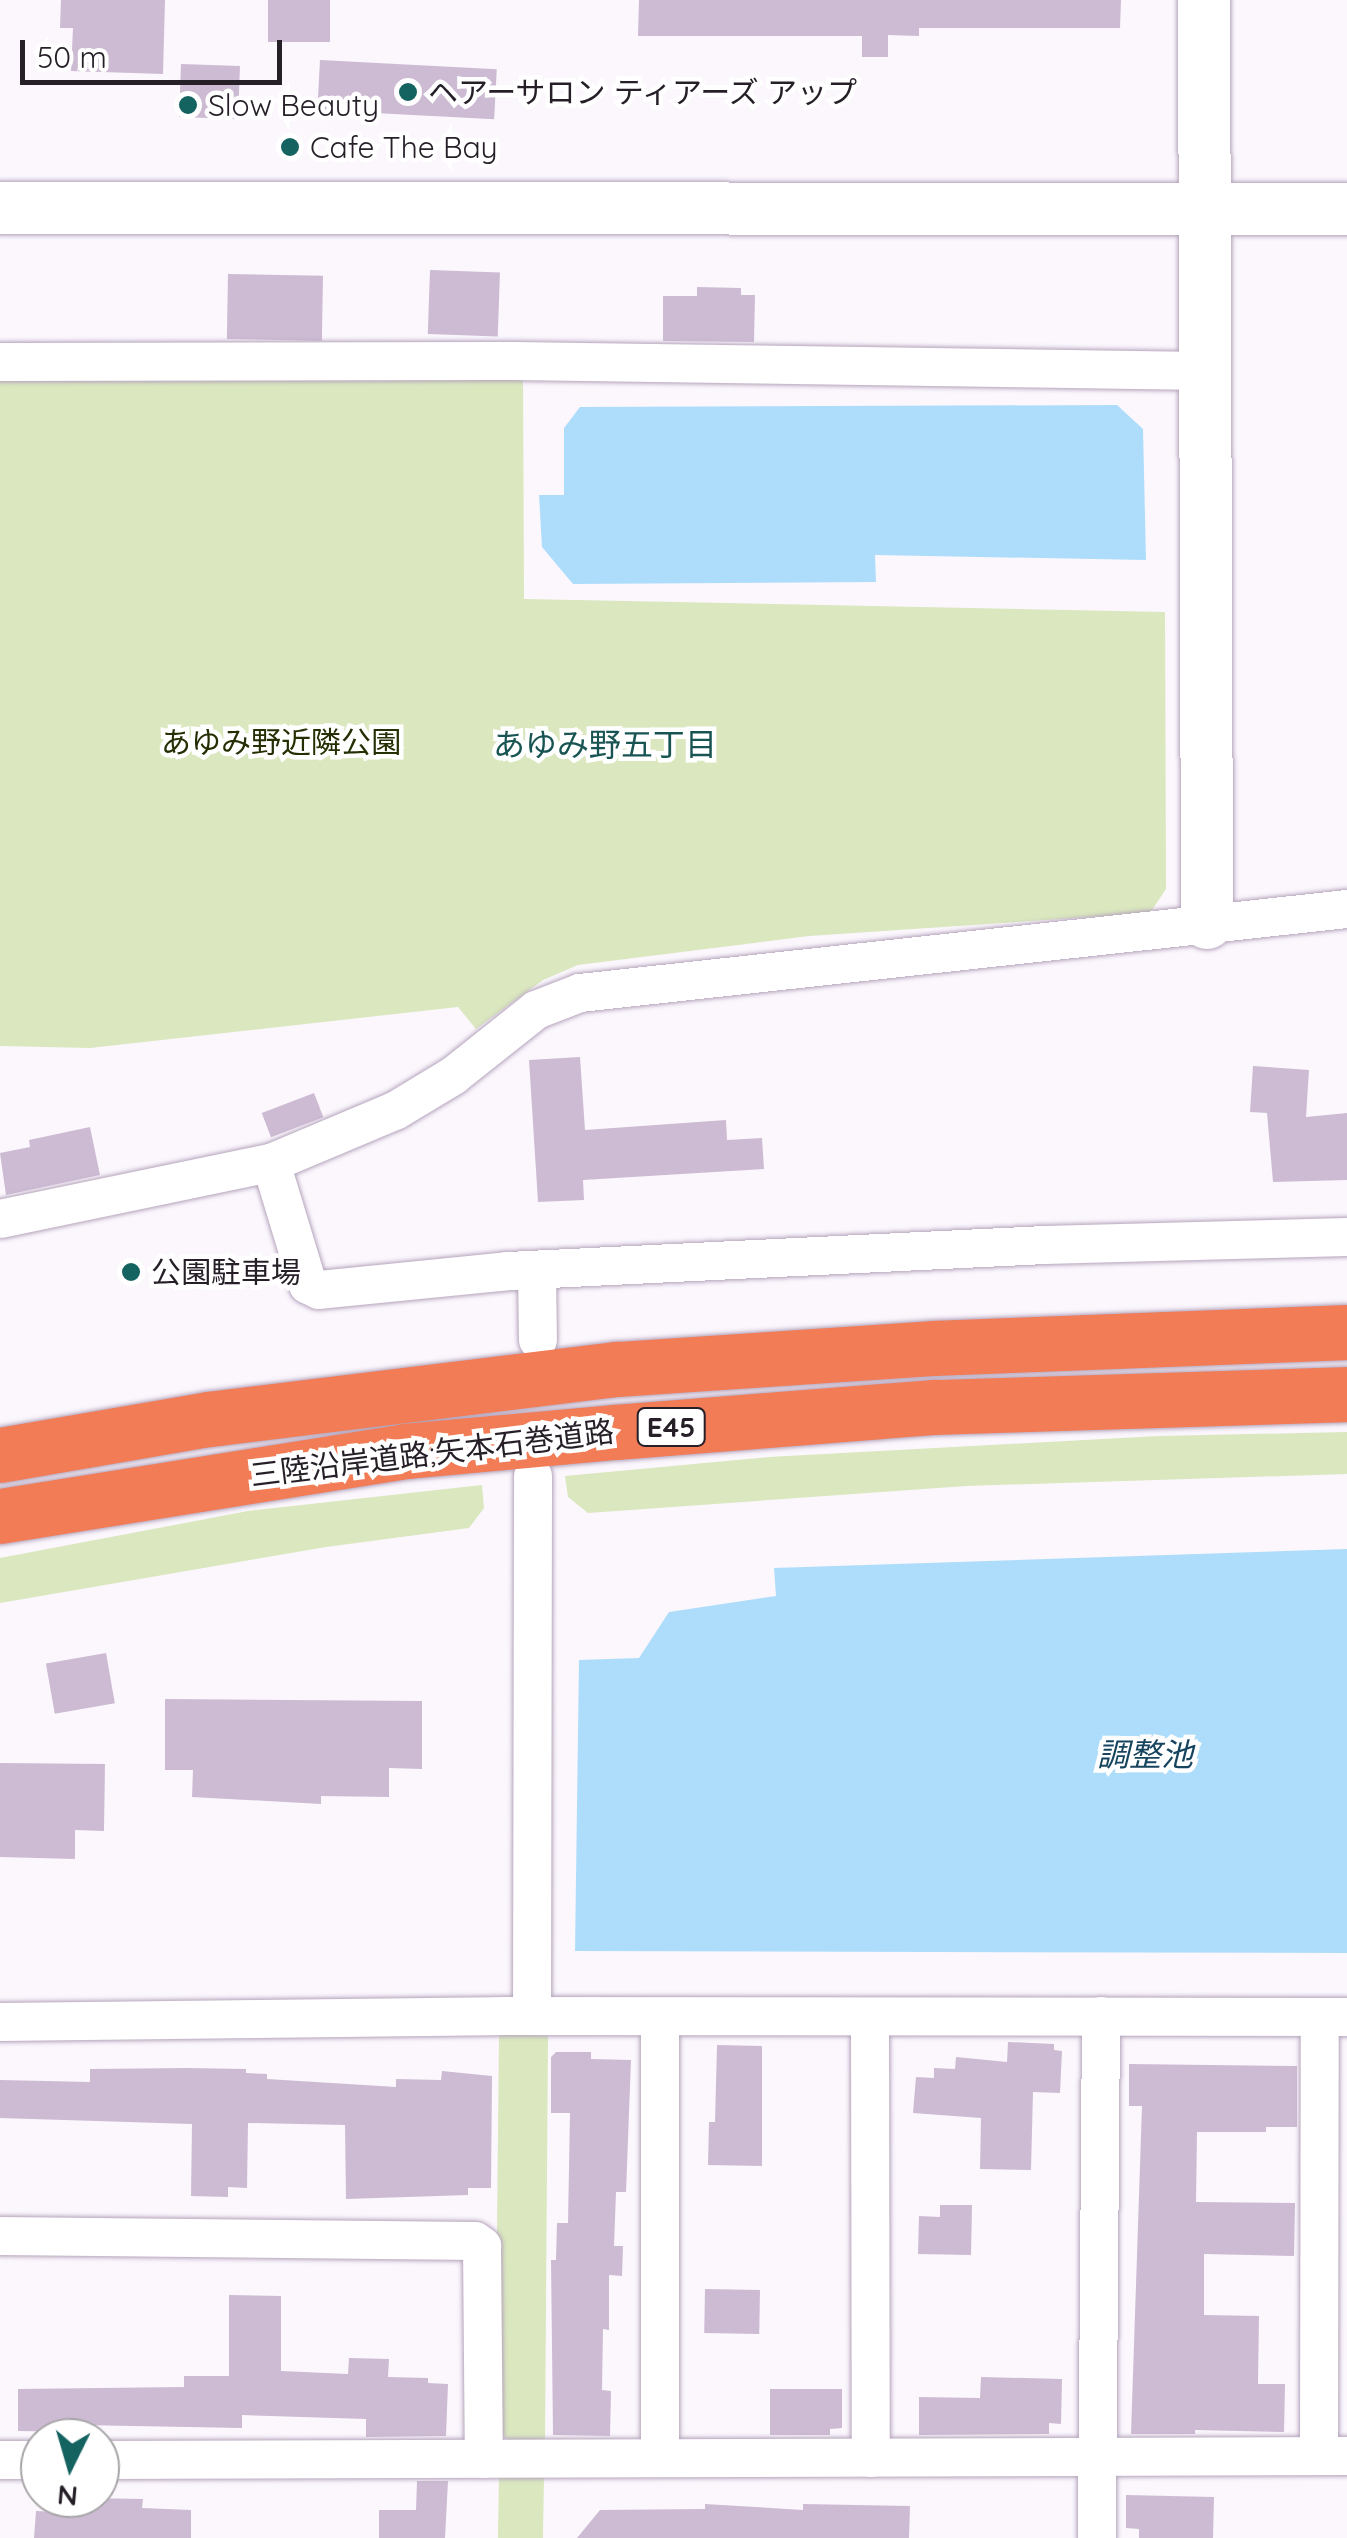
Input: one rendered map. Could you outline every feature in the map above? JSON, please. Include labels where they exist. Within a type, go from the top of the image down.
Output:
[{"type":"highway","name":"三陸沿岸道路;矢本石巻道路","points":[[0,1455],[228,1417],[617,1369],[954,1347],[1347,1332]]},
{"type":"highway","name":"三陸沿岸道路;矢本石巻道路","points":[[0,1516],[404,1451],[935,1408],[1347,1394]]},
{"type":"street","points":[[1204,0],[1207,923]]},
{"type":"street","points":[[0,208],[1347,210]]},
{"type":"street","points":[[0,362],[514,361],[1204,371]]},
{"type":"street","points":[[0,1218],[270,1162],[395,1111],[453,1076],[536,1010],[580,993],[1347,909]]},
{"type":"street","points":[[270,1162],[308,1284],[319,1290],[537,1271],[1044,1245],[1347,1236]]},
{"type":"street","points":[[537,1271],[538,1340]]},
{"type":"street","points":[[532,2016],[533,1476]]},
{"type":"street","points":[[0,2022],[532,2016],[1334,2018],[1333,2456],[120,2460]]},
{"type":"street","points":[[1097,2538],[1100,2016]]},
{"type":"street","points":[[660,2017],[660,2456]]},
{"type":"street","points":[[870,2018],[871,2458]]},
{"type":"street","points":[[0,2236],[476,2240],[482,2246],[484,2459]]},
{"type":"green space","name":"あゆみ野近隣公園","points":[[0,376],[523,377],[524,599],[1165,612],[1166,889],[1150,913],[809,936],[578,965],[543,980],[476,1029],[458,1007],[90,1048],[0,1046]]},
{"type":"green space","points":[[1347,1432],[1347,1474],[966,1486],[588,1513],[568,1497],[565,1476],[769,1457],[1158,1436]]},
{"type":"green space","points":[[482,1485],[484,1508],[469,1528],[326,1547],[0,1603],[0,1558],[248,1511]]},
{"type":"green space","points":[[499,2034],[548,2036],[545,2440],[510,2441],[495,2428]]},
{"type":"green space","points":[[499,2476],[544,2477],[543,2538],[498,2538]]},
{"type":"water","points":[[1117,405],[1143,429],[1146,560],[875,555],[876,582],[573,584],[542,547],[539,495],[564,495],[564,428],[580,407]]},
{"type":"water","name":"調整池","points":[[1347,1549],[1347,1953],[575,1951],[579,1660],[639,1658],[669,1612],[776,1596],[774,1568]]},
{"type":"building","points":[[61,0],[165,0],[163,74],[71,71],[73,28],[60,28]]},
{"type":"building","points":[[268,0],[330,0],[330,42],[268,42]]},
{"type":"building","points":[[639,0],[1121,0],[1120,28],[919,28],[919,36],[888,35],[888,57],[862,57],[862,36],[638,36]]},
{"type":"building","name":"ヘアーサロン ティアーズ アップ","points":[[320,60],[497,69],[494,119],[317,110]]},
{"type":"building","points":[[181,64],[240,66],[238,119],[179,117]]},
{"type":"building","points":[[430,270],[500,272],[498,336],[428,334]]},
{"type":"building","points":[[228,274],[323,276],[322,341],[227,339]]},
{"type":"building","points":[[697,287],[741,288],[741,295],[755,295],[754,342],[663,341],[663,296],[697,296]]},
{"type":"building","points":[[580,1057],[585,1130],[726,1120],[727,1140],[762,1138],[764,1169],[583,1180],[584,1200],[538,1202],[529,1060]]},
{"type":"building","points":[[1253,1066],[1309,1070],[1306,1117],[1347,1113],[1347,1180],[1273,1182],[1267,1113],[1250,1112]]},
{"type":"building","points":[[314,1093],[323,1117],[271,1137],[262,1113]]},
{"type":"building","points":[[90,1127],[100,1175],[6,1195],[0,1153],[30,1147],[29,1140]]},
{"type":"building","points":[[106,1653],[115,1703],[55,1714],[46,1664]]},
{"type":"building","points":[[165,1699],[422,1701],[422,1769],[389,1768],[389,1797],[321,1796],[321,1804],[192,1797],[193,1770],[165,1770]]},
{"type":"building","points":[[0,1763],[105,1764],[104,1831],[75,1830],[75,1859],[0,1857]]},
{"type":"building","points":[[1008,2042],[1054,2044],[1054,2050],[1062,2051],[1060,2093],[1033,2092],[1031,2170],[980,2169],[981,2118],[913,2113],[916,2077],[934,2078],[934,2068],[955,2069],[956,2057],[1007,2062]]},
{"type":"building","points":[[717,2045],[762,2046],[762,2166],[708,2165],[709,2122],[715,2122]]},
{"type":"building","points":[[556,2052],[591,2052],[591,2059],[631,2060],[626,2192],[616,2192],[614,2246],[623,2246],[622,2276],[609,2275],[609,2330],[603,2329],[602,2390],[611,2391],[610,2436],[553,2435],[551,2260],[556,2260],[557,2223],[568,2223],[570,2113],[551,2113],[551,2057]]},
{"type":"building","points":[[1129,2064],[1297,2066],[1297,2127],[1266,2127],[1266,2132],[1197,2132],[1196,2202],[1295,2203],[1294,2256],[1204,2254],[1204,2315],[1259,2316],[1258,2384],[1285,2384],[1284,2432],[1195,2430],[1195,2434],[1131,2434],[1142,2106],[1129,2106]]},
{"type":"building","points":[[90,2069],[246,2069],[246,2073],[267,2074],[267,2079],[396,2087],[396,2079],[441,2080],[442,2071],[492,2076],[491,2188],[468,2188],[468,2195],[346,2199],[345,2125],[248,2123],[247,2188],[228,2187],[228,2197],[191,2196],[192,2124],[0,2118],[0,2080],[90,2082]]},
{"type":"building","points":[[940,2205],[972,2205],[971,2255],[918,2254],[919,2216],[940,2217]]},
{"type":"building","points":[[705,2289],[760,2290],[759,2334],[704,2333]]},
{"type":"building","points":[[229,2295],[281,2296],[281,2371],[348,2374],[349,2358],[389,2359],[388,2377],[428,2378],[428,2383],[448,2384],[446,2436],[366,2437],[366,2419],[242,2415],[242,2428],[120,2426],[120,2418],[20,2418],[18,2431],[18,2389],[184,2387],[184,2376],[229,2376]]},
{"type":"building","points":[[981,2377],[1062,2379],[1061,2424],[1049,2423],[1049,2434],[919,2435],[919,2397],[980,2398]]},
{"type":"building","points":[[770,2389],[842,2389],[842,2428],[830,2429],[830,2435],[770,2435]]},
{"type":"building","points":[[417,2481],[448,2481],[445,2538],[379,2538],[379,2510],[416,2510]]},
{"type":"building","points":[[1126,2495],[1214,2497],[1213,2538],[1139,2538],[1139,2529],[1126,2528]]},
{"type":"building","points":[[120,2499],[143,2499],[142,2508],[191,2510],[191,2538],[34,2538],[35,2518],[120,2518]]},
{"type":"building","points":[[705,2504],[803,2510],[803,2504],[910,2506],[909,2538],[577,2538],[600,2510],[705,2509]]},
{"type":"place","name":"ヘアーサロン ティアーズ アップ","points":[[408,92]]},
{"type":"place","name":"Slow Beauty","points":[[188,105]]},
{"type":"place","name":"Cafe The Bay","points":[[290,147]]},
{"type":"place","name":"公園駐車場","points":[[131,1272]]},
{"type":"district","name":"あゆみ野五丁目","points":[[605,744]]}]
